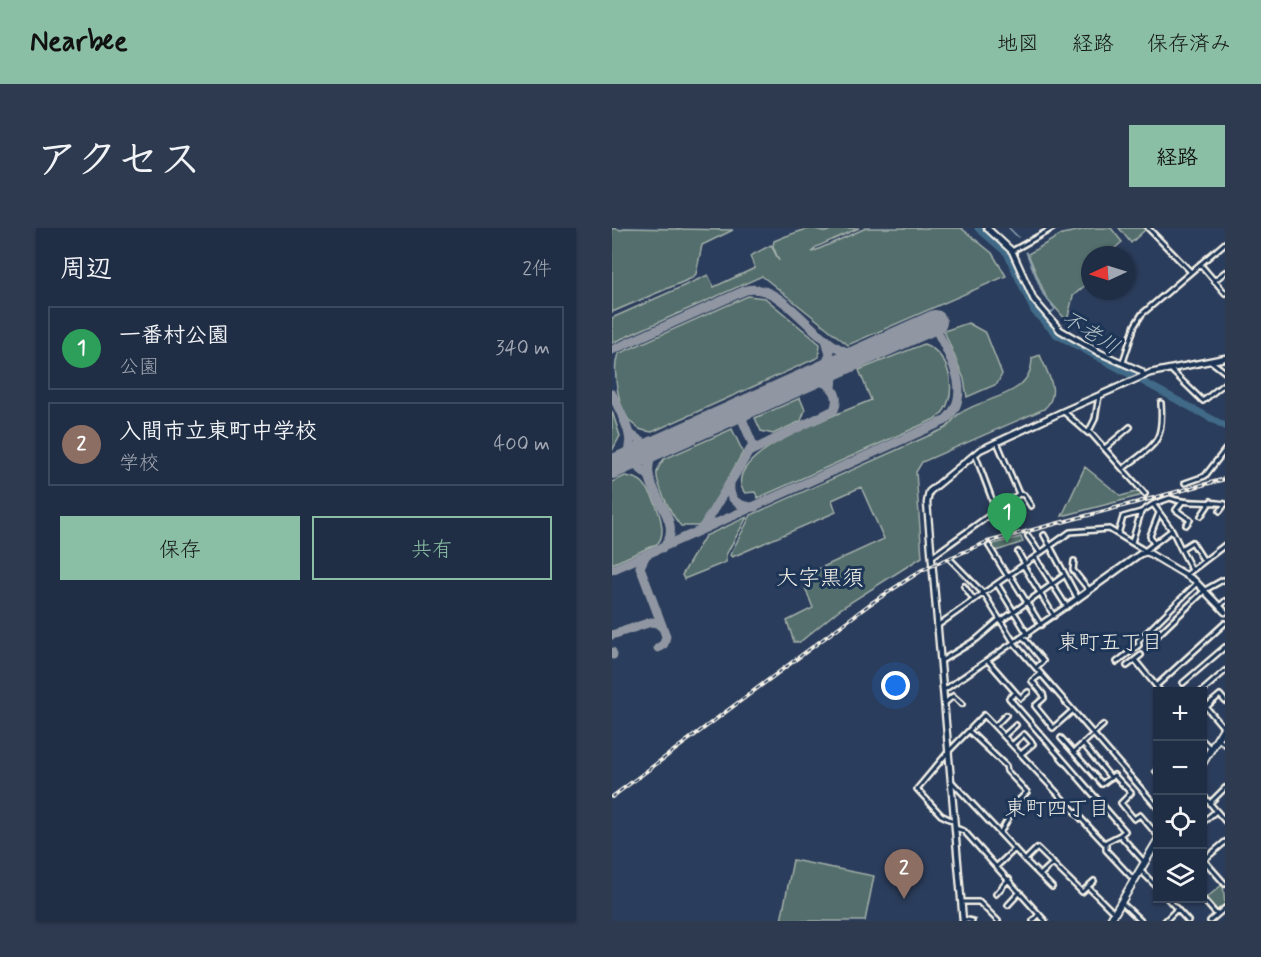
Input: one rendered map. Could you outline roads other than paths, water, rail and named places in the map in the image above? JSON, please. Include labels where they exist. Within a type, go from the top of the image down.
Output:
[{"type":"highway","points":[[1207,756],[1224,727]]},
{"type":"highway","points":[[1110,921],[1153,847]]},
{"type":"street","points":[[987,228],[1012,250],[1034,300],[1052,321],[1067,334],[1141,371],[1143,376]]},
{"type":"street","points":[[1012,250],[1053,228]]},
{"type":"street","points":[[1148,228],[1191,272]]},
{"type":"street","points":[[1123,364],[1135,325],[1142,314],[1225,243]]},
{"type":"street","points":[[1200,264],[1225,293]]},
{"type":"street","points":[[1214,281],[1225,272]]},
{"type":"street","points":[[972,921],[963,920],[961,902],[927,503],[928,492],[975,454],[1064,411],[1143,376],[1225,358]]},
{"type":"street","points":[[1212,362],[1225,372]]},
{"type":"street","points":[[1170,369],[1203,401],[1225,384]]},
{"type":"street","points":[[1089,431],[1099,396]]},
{"type":"street","points":[[1124,468],[1154,445],[1162,430],[1161,403]]},
{"type":"street","points":[[1064,411],[1089,431],[1145,494]]},
{"type":"street","points":[[1105,448],[1130,427]]},
{"type":"street","points":[[997,442],[1019,494],[1024,495],[1031,506]]},
{"type":"street","points":[[1185,483],[1205,476],[1225,450]]},
{"type":"street","points":[[975,454],[996,510]]},
{"type":"street","points":[[932,557],[1019,494]]},
{"type":"street","points":[[1118,534],[1123,517],[1141,512],[1153,504],[1170,498],[1182,502],[1211,501],[1225,504],[1220,511]]},
{"type":"street","points":[[1201,516],[1211,501]]},
{"type":"street","points":[[1182,502],[1176,510],[1190,520],[1186,525]]},
{"type":"street","points":[[1153,504],[1172,530],[1192,570]]},
{"type":"street","points":[[1132,542],[1141,512]]},
{"type":"street","points":[[1154,544],[1150,536],[1159,513]]},
{"type":"street","points":[[937,626],[1070,532],[1102,528],[1118,534],[1186,574],[1225,611]]},
{"type":"street","points":[[943,691],[1028,635],[1172,530]]},
{"type":"street","points":[[1044,535],[1078,598]]},
{"type":"street","points":[[1028,536],[1040,553]]},
{"type":"street","points":[[1181,549],[1192,542],[1204,561]]},
{"type":"street","points":[[1186,574],[1225,545]]},
{"type":"street","points":[[989,546],[1041,625]]},
{"type":"street","points":[[1018,552],[1054,616]]},
{"type":"street","points":[[1035,557],[1068,606]]},
{"type":"street","points":[[951,560],[984,594],[1015,644],[1153,802]]},
{"type":"street","points":[[1074,561],[1074,571],[1089,590]]},
{"type":"street","points":[[940,662],[1074,571]]},
{"type":"street","points":[[1152,628],[1157,637],[1205,590],[1223,580]]},
{"type":"street","points":[[1117,662],[1139,645],[1138,641],[1197,583]]},
{"type":"street","points":[[998,584],[1028,635]]},
{"type":"street","points":[[964,586],[974,600]]},
{"type":"street","points":[[1220,606],[1225,601]]},
{"type":"street","points":[[1135,660],[1156,686],[1225,622]]},
{"type":"street","points":[[1023,638],[1043,662],[1036,668]]},
{"type":"street","points":[[1183,683],[1225,647]]},
{"type":"street","points":[[1127,666],[1141,655]]},
{"type":"street","points":[[988,661],[1021,698],[1028,692]]},
{"type":"street","points":[[1207,687],[1225,671]]},
{"type":"street","points":[[1041,674],[1032,681],[1044,694],[1044,698],[1035,706],[1053,728],[1072,711]]},
{"type":"street","points":[[1016,693],[1009,698],[1125,831],[1106,843]]},
{"type":"street","points":[[1224,727],[1206,707],[1220,695],[1225,702]]},
{"type":"street","points":[[944,704],[953,696],[962,704]]},
{"type":"street","points":[[1045,921],[964,831],[941,815],[917,789],[948,751],[984,715],[1106,843],[1106,850],[1134,879]]},
{"type":"street","points":[[996,725],[1006,715]]},
{"type":"street","points":[[1005,735],[1016,725]]},
{"type":"street","points":[[1074,752],[1103,725]]},
{"type":"street","points":[[969,731],[1006,766],[1006,771],[1027,792],[1019,800],[1000,833]]},
{"type":"street","points":[[1013,744],[1023,734],[1032,744],[1021,754]]},
{"type":"street","points":[[1061,738],[1102,784],[1114,775],[1130,792]]},
{"type":"street","points":[[1218,739],[1225,744]]},
{"type":"street","points":[[1204,741],[1211,749]]},
{"type":"street","points":[[1083,744],[1110,778]]},
{"type":"street","points":[[951,781],[1052,887]]},
{"type":"street","points":[[1138,786],[1121,803],[1134,819],[1140,815],[1153,832]]},
{"type":"street","points":[[1210,802],[1225,789]]},
{"type":"street","points":[[1204,795],[1225,821]]},
{"type":"street","points":[[1207,819],[1216,811]]},
{"type":"street","points":[[1120,835],[1144,862]]},
{"type":"street","points":[[1207,856],[1225,842]]},
{"type":"street","points":[[1025,860],[1037,848],[1082,892],[1094,880]]},
{"type":"street","points":[[997,866],[1015,849]]},
{"type":"street","points":[[1040,875],[1053,863]]},
{"type":"street","points":[[1207,864],[1225,884]]},
{"type":"street","points":[[1140,869],[1153,883]]},
{"type":"street","points":[[996,894],[1009,879]]},
{"type":"street","points":[[1088,887],[1114,914]]},
{"type":"street","points":[[1008,905],[1020,892]]},
{"type":"street","points":[[961,902],[979,902],[998,921]]},
{"type":"street","points":[[1121,902],[1141,921]]},
{"type":"street","points":[[1172,903],[1188,921]]},
{"type":"street","points":[[1207,903],[1217,915]]},
{"type":"street","points":[[1165,921],[1177,909]]},
{"type":"street","points":[[1210,921],[1225,910]]},
{"type":"street","points":[[1033,921],[1040,914]]},
{"type":"waterway","name":"不老川","points":[[978,228],[1007,253],[1034,311],[1057,335],[1225,426]]},
{"type":"waterway","points":[[1009,228],[1018,237]]},
{"type":"waterway","points":[[1026,252],[1043,294],[1055,309],[1050,314]]},
{"type":"railway","points":[[612,797],[870,604],[922,570],[987,542],[1225,479]]},
{"type":"place","name":"一番村公園","points":[[1007,543]]},
{"type":"place","name":"入間市立東町中学校","points":[[904,899]]},
{"type":"district","name":"大字黒須","points":[[820,577]]},
{"type":"district","name":"東町五丁目","points":[[1110,642]]},
{"type":"district","name":"東町四丁目","points":[[1057,808]]}]
